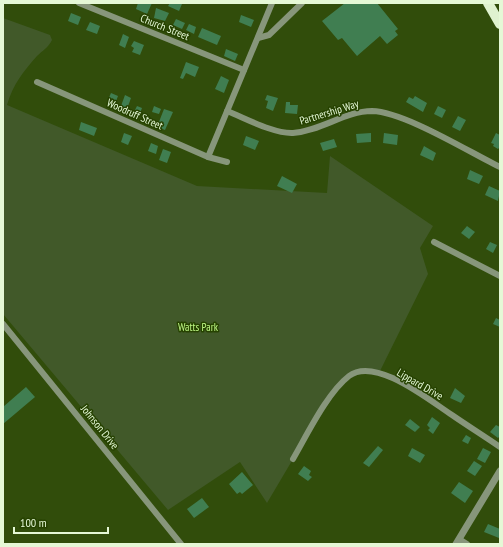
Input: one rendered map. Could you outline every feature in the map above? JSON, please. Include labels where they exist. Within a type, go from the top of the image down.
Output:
[{"type":"highway","points":[[488,3],[500,24]]},
{"type":"street","name":"Church Street","points":[[79,3],[244,70]]},
{"type":"street","points":[[208,157],[272,3]]},
{"type":"street","points":[[258,38],[269,35],[302,3]]},
{"type":"street","name":"Woodruff Street","points":[[37,82],[208,157],[227,162]]},
{"type":"street","name":"Partnership Way","points":[[227,111],[271,128],[292,133],[312,129],[363,112],[385,113],[409,121],[500,167]]},
{"type":"street","points":[[434,242],[500,276]]},
{"type":"street","name":"Johnson Drive","points":[[3,324],[181,544]]},
{"type":"street","name":"Lippard Drive","points":[[292,459],[332,394],[349,376],[358,371],[379,373],[409,386],[500,447]]},
{"type":"street","points":[[467,544],[457,541],[500,470]]},
{"type":"green space","name":"Watts Park","points":[[3,18],[50,35],[52,40],[23,73],[12,91],[7,105],[197,186],[327,193],[330,156],[433,226],[420,248],[428,274],[379,373],[358,371],[342,383],[293,459],[267,503],[240,462],[168,510],[3,314]]},
{"type":"building","points":[[138,3],[152,3],[147,14],[136,9]]},
{"type":"building","points":[[170,3],[182,4],[179,11],[168,6]]},
{"type":"building","points":[[345,3],[377,3],[398,29],[395,31],[398,35],[387,44],[380,36],[357,56],[342,38],[338,40],[322,21]]},
{"type":"building","points":[[156,8],[169,13],[165,21],[154,18]]},
{"type":"building","points":[[71,13],[81,17],[78,25],[68,21]]},
{"type":"building","points":[[241,15],[254,20],[251,27],[239,22]]},
{"type":"building","points":[[176,19],[185,23],[182,29],[173,25]]},
{"type":"building","points":[[90,22],[100,26],[97,34],[86,30]]},
{"type":"building","points":[[189,24],[196,27],[194,34],[186,30]]},
{"type":"building","points":[[202,28],[221,36],[217,45],[198,37]]},
{"type":"building","points":[[123,34],[129,37],[125,48],[119,45]]},
{"type":"building","points":[[134,41],[144,45],[140,55],[132,52],[134,48],[131,46]]},
{"type":"building","points":[[226,49],[238,54],[235,61],[224,56]]},
{"type":"building","points":[[186,62],[199,67],[195,77],[186,73],[183,79],[180,78]]},
{"type":"building","points":[[221,76],[229,80],[224,93],[215,89]]},
{"type":"building","points":[[111,93],[118,96],[115,104],[108,100]]},
{"type":"building","points":[[125,95],[131,98],[127,109],[121,106]]},
{"type":"building","points":[[267,95],[278,98],[273,111],[266,108],[268,101],[265,100]]},
{"type":"building","points":[[415,96],[427,103],[423,112],[406,102],[409,97],[413,99]]},
{"type":"building","points":[[286,102],[290,102],[290,105],[298,105],[297,114],[285,113]]},
{"type":"building","points":[[137,106],[142,108],[139,116],[133,114]]},
{"type":"building","points":[[154,106],[161,109],[159,114],[152,112]]},
{"type":"building","points":[[438,106],[446,110],[442,118],[434,114]]},
{"type":"building","points":[[164,109],[173,112],[165,130],[157,127]]},
{"type":"building","points":[[458,116],[466,120],[460,131],[452,127]]},
{"type":"building","points":[[81,122],[97,128],[94,136],[79,130]]},
{"type":"building","points":[[124,133],[132,136],[128,145],[121,142]]},
{"type":"building","points":[[371,133],[371,142],[357,143],[356,134]]},
{"type":"building","points":[[384,133],[398,135],[397,145],[383,143]]},
{"type":"building","points":[[496,133],[500,135],[500,147],[498,149],[491,143]]},
{"type":"building","points":[[246,136],[259,141],[255,150],[243,145]]},
{"type":"building","points":[[334,139],[337,147],[323,151],[320,143]]},
{"type":"building","points":[[151,143],[158,146],[156,154],[148,151]]},
{"type":"building","points":[[424,146],[436,153],[433,161],[420,155]]},
{"type":"building","points":[[163,149],[171,152],[167,163],[159,160]]},
{"type":"building","points":[[470,170],[483,176],[479,184],[467,179]]},
{"type":"building","points":[[282,176],[297,184],[292,193],[277,186]]},
{"type":"building","points":[[489,186],[500,191],[498,201],[485,195]]},
{"type":"building","points":[[467,226],[475,232],[469,239],[461,233]]},
{"type":"building","points":[[490,242],[497,245],[493,253],[486,249]]},
{"type":"building","points":[[496,318],[500,320],[500,327],[493,324]]},
{"type":"building","points":[[26,387],[35,397],[3,424],[3,407]]},
{"type":"building","points":[[455,388],[465,396],[461,403],[450,398]]},
{"type":"building","points":[[432,417],[440,423],[433,434],[428,430],[430,428],[427,425]]},
{"type":"building","points":[[410,419],[420,427],[415,432],[405,425]]},
{"type":"building","points":[[496,425],[500,427],[500,436],[498,438],[490,432]]},
{"type":"building","points":[[466,435],[471,438],[468,444],[462,441]]},
{"type":"building","points":[[378,446],[383,450],[369,467],[363,463]]},
{"type":"building","points":[[412,448],[425,455],[420,463],[408,456]]},
{"type":"building","points":[[483,448],[491,452],[485,463],[477,459]]},
{"type":"building","points":[[474,461],[482,466],[475,476],[467,471]]},
{"type":"building","points":[[304,466],[311,471],[309,475],[312,477],[308,481],[298,474]]},
{"type":"building","points":[[242,472],[253,485],[242,494],[240,492],[237,494],[229,484]]},
{"type":"building","points":[[459,482],[473,491],[465,503],[451,493]]},
{"type":"building","points":[[202,498],[209,507],[194,518],[187,509]]},
{"type":"building","points":[[488,524],[500,529],[499,538],[484,532]]}]
